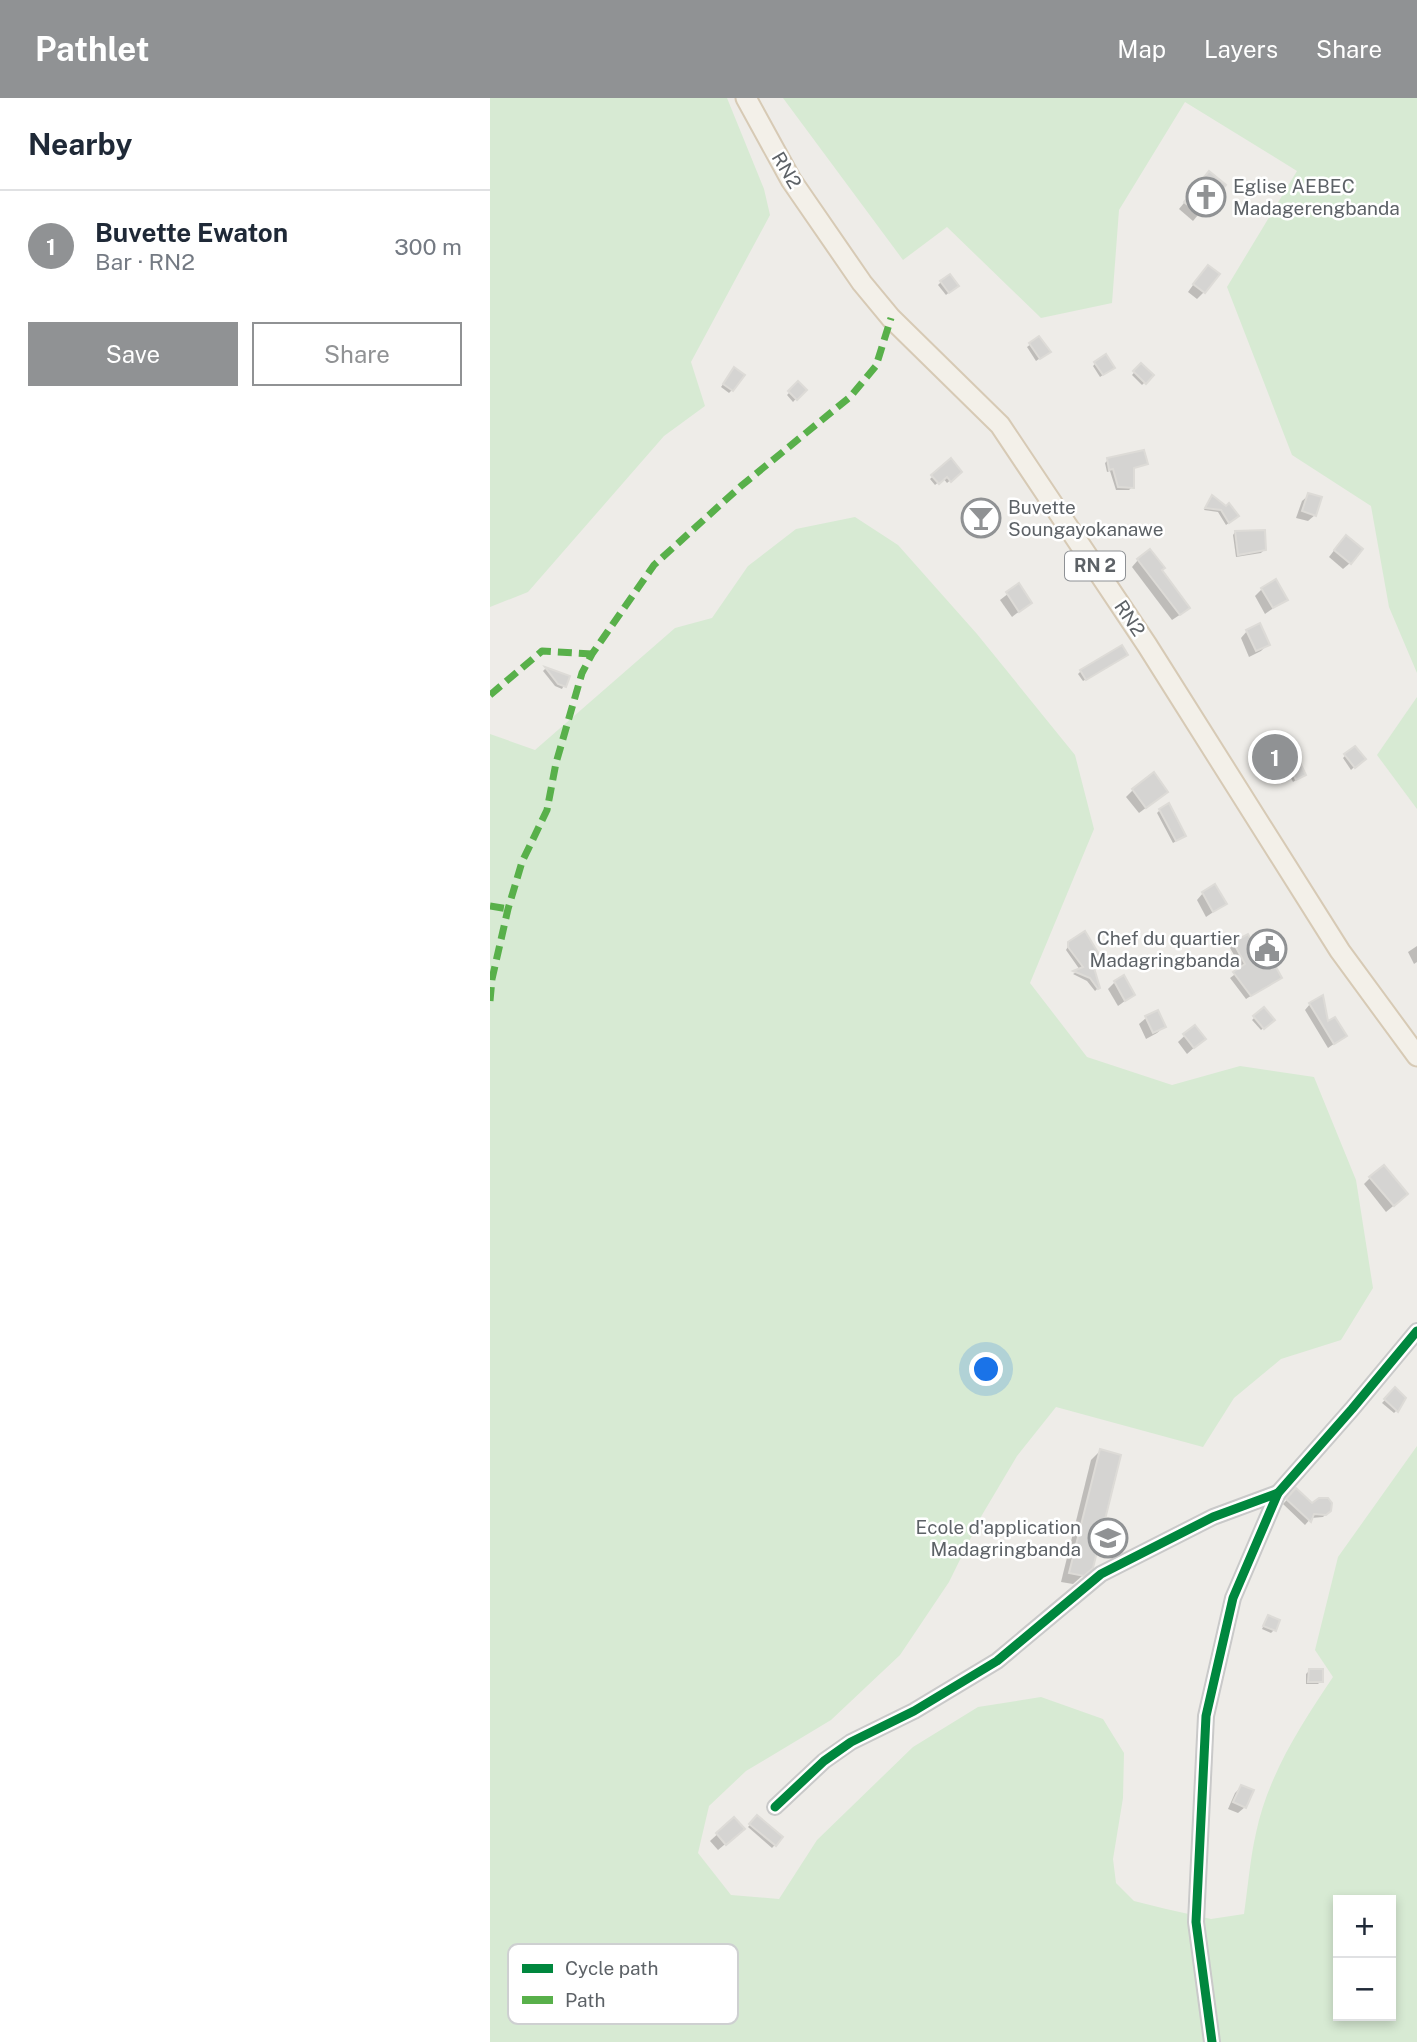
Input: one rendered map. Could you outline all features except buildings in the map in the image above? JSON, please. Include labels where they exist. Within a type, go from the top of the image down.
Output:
[{"type":"main road","name":"RN2","points":[[746,98],[791,180],[862,283],[891,318],[1000,425],[1147,645],[1339,951],[1417,1056]]},
{"type":"street","points":[[1212,2042],[1196,1922],[1206,1716],[1233,1598],[1278,1493],[1417,1331]]},
{"type":"street","points":[[775,1807],[824,1761],[851,1742],[914,1712],[997,1661],[1101,1574],[1213,1517],[1278,1493]]},
{"type":"green space","points":[[490,98],[727,98],[764,189],[770,215],[691,362],[705,406],[664,436],[528,592],[490,607]]},
{"type":"green space","points":[[783,98],[1417,98],[1417,673],[1389,607],[1371,506],[1292,455],[1227,287],[1297,171],[1185,102],[1119,210],[1112,303],[1041,318],[947,227],[903,260]]},
{"type":"green space","points":[[855,517],[898,545],[977,634],[1075,755],[1094,829],[1030,983],[1087,1057],[1172,1085],[1240,1066],[1314,1077],[1356,1180],[1373,1288],[1341,1340],[1281,1359],[1234,1398],[1203,1447],[1056,1407],[1017,1456],[982,1515],[949,1582],[900,1655],[831,1720],[746,1771],[709,1806],[698,1853],[731,1895],[779,1899],[817,1840],[913,1747],[978,1707],[1041,1697],[1103,1719],[1124,1753],[1123,1798],[1113,1859],[1116,1883],[1134,1901],[1166,1909],[1211,1919],[1244,1914],[1261,1812],[1277,1771],[1333,1677],[1315,1650],[1338,1557],[1417,1446],[1417,2042],[490,2042],[490,734],[535,750],[675,628],[712,618],[748,566],[796,529]]},
{"type":"green space","points":[[1417,697],[1417,809],[1377,755]]},
{"type":"marked path","points":[[490,1001],[492,979],[508,909],[522,862],[547,810],[556,763],[582,673],[592,654],[654,565],[741,486],[850,397],[876,366],[891,318]]},
{"type":"marked path","points":[[490,695],[542,651],[592,654]]},
{"type":"marked path","points":[[490,906],[508,909]]},
{"type":"cycle path","points":[[1212,2042],[1196,1922],[1206,1716],[1233,1598],[1278,1493],[1417,1331]]},
{"type":"cycle path","points":[[775,1807],[824,1761],[851,1742],[914,1711],[997,1661],[1101,1574],[1213,1517],[1278,1493]]},
{"type":"place","name":"Eglise AEBEC Madagerengbanda","points":[[1206,197]]},
{"type":"place","name":"Buvette Soungayokanawe","points":[[981,518]]},
{"type":"place","name":"Buvette Ewaton","points":[[1275,757]]},
{"type":"place","name":"Chef du quartier Madagringbanda","points":[[1267,949]]},
{"type":"place","name":"Ecole d'application Madagringbanda","points":[[1108,1538]]}]
